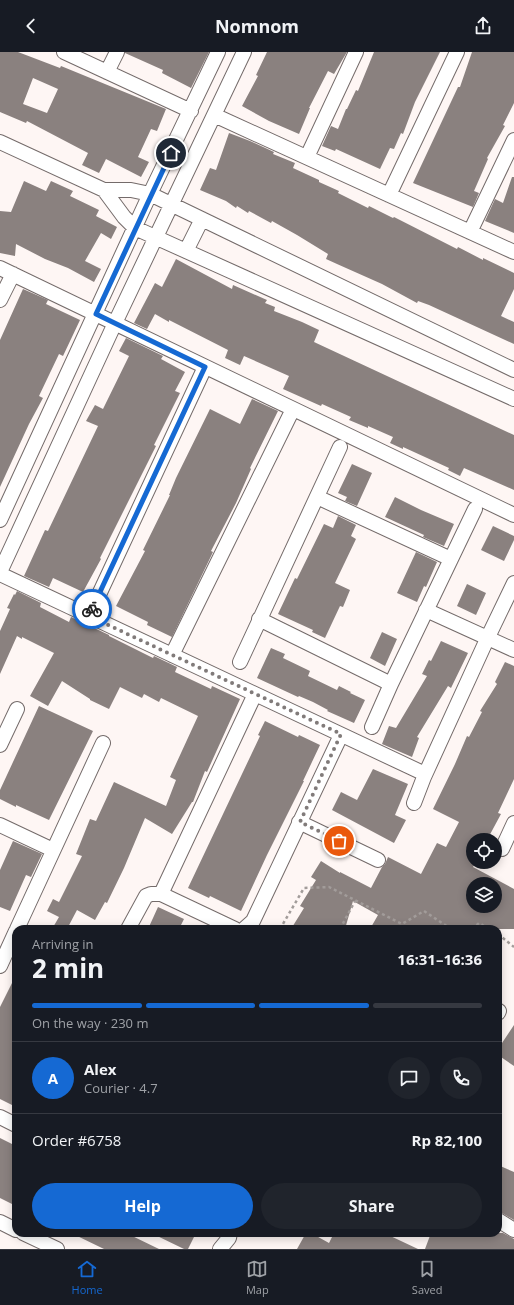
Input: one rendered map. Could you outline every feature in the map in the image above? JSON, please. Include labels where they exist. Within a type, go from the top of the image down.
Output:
[{"type":"street","points":[[64,52],[191,111]]},
{"type":"street","points":[[107,72],[117,52]]},
{"type":"street","points":[[0,520],[150,194],[218,52]]},
{"type":"street","points":[[244,52],[115,323],[0,573],[425,774]]},
{"type":"street","points":[[306,157],[356,52]]},
{"type":"street","points":[[389,195],[457,52]]},
{"type":"street","points":[[214,115],[514,252]]},
{"type":"street","points":[[470,232],[514,140]]},
{"type":"street","points":[[0,142],[104,190],[132,190],[150,194],[514,370]]},
{"type":"street","points":[[104,190],[116,207],[135,228],[514,399]]},
{"type":"street","points":[[186,251],[202,219]]},
{"type":"street","points":[[0,300],[6,271],[514,515]]},
{"type":"street","points":[[89,616],[205,367]]},
{"type":"street","points":[[172,655],[293,409]]},
{"type":"street","points":[[240,662],[340,447]]},
{"type":"street","points":[[317,497],[451,559]]},
{"type":"street","points":[[372,727],[475,509]]},
{"type":"street","points":[[414,803],[425,774],[514,583]]},
{"type":"street","points":[[426,610],[514,650]]},
{"type":"street","points":[[259,619],[391,684]]},
{"type":"street","points":[[161,894],[255,694]]},
{"type":"street","points":[[0,746],[17,709]]},
{"type":"street","points":[[248,925],[253,921],[341,734]]},
{"type":"street","points":[[18,925],[103,743]]},
{"type":"street","points":[[300,822],[378,860]]},
{"type":"street","points":[[502,849],[514,823]]},
{"type":"street","points":[[0,825],[53,850]]},
{"type":"street","points":[[130,925],[146,896],[151,894],[161,894],[226,925]]},
{"type":"street","points":[[0,966],[12,939]]},
{"type":"street","points":[[0,1117],[12,1123]]},
{"type":"street","points":[[0,1222],[12,1228]]},
{"type":"street","points":[[502,1222],[514,1230]]},
{"type":"street","points":[[32,1237],[57,1249]]},
{"type":"street","points":[[220,1249],[229,1237]]},
{"type":"path","points":[[282,925],[304,888],[330,887],[402,924],[424,911],[445,925]]},
{"type":"path","points":[[342,925],[355,901]]},
{"type":"path","points":[[502,937],[514,947]]},
{"type":"building","points":[[0,52],[18,52],[60,68],[61,66],[166,109],[157,131],[151,129],[138,157],[149,162],[141,177],[106,159],[99,173],[82,165],[88,153],[27,121],[26,123],[0,112]],"holes":[[[33,78],[58,89],[47,113],[23,104]]]},
{"type":"building","points":[[125,52],[209,52],[191,88],[162,73],[163,70]]},
{"type":"building","points":[[267,52],[347,52],[334,74],[328,71],[309,108],[299,134],[269,121],[242,106],[258,76],[256,75]]},
{"type":"building","points":[[374,52],[440,52],[415,102],[403,134],[401,133],[394,149],[390,148],[380,169],[336,149],[335,151],[322,146],[331,126],[338,129],[356,90],[358,91]]},
{"type":"building","points":[[472,52],[514,52],[514,103],[503,125],[505,126],[487,158],[488,159],[474,191],[479,193],[473,207],[413,183],[458,87],[460,87]]},
{"type":"building","points":[[229,133],[250,141],[274,152],[273,154],[295,163],[293,168],[319,180],[319,182],[339,191],[338,193],[368,208],[369,206],[393,218],[394,217],[457,249],[458,247],[483,260],[483,258],[514,273],[514,289],[501,316],[514,322],[514,344],[429,305],[418,301],[417,303],[382,284],[326,259],[328,254],[272,221],[271,223],[249,211],[248,213],[237,206],[236,208],[226,201],[200,190],[210,168],[216,170]]},
{"type":"building","points":[[512,177],[514,177],[514,233],[485,221],[495,199],[503,203]]},
{"type":"building","points":[[24,181],[46,191],[51,181],[73,191],[70,196],[99,210],[96,216],[117,227],[111,239],[101,233],[85,261],[101,269],[94,282],[16,244],[15,256],[0,253],[0,211],[11,212]]},
{"type":"building","points":[[176,259],[232,289],[233,285],[267,300],[265,303],[275,307],[274,311],[319,330],[314,342],[514,435],[514,490],[464,468],[460,476],[448,470],[449,468],[403,447],[403,449],[390,443],[393,437],[368,426],[368,428],[349,420],[351,417],[322,404],[321,406],[283,389],[289,376],[244,356],[240,365],[225,358],[228,350],[169,320],[169,322],[155,314],[147,329],[134,323],[155,283],[162,287]]},
{"type":"building","points":[[23,289],[48,300],[46,304],[80,320],[63,356],[59,354],[39,396],[43,398],[29,424],[0,487],[0,340]]},
{"type":"building","points":[[126,338],[163,356],[161,359],[185,372],[175,391],[180,393],[154,445],[156,446],[100,558],[101,559],[83,592],[53,578],[49,587],[24,576],[45,530],[48,531],[98,426],[86,421],[95,405],[103,409],[129,356],[119,351]]},
{"type":"building","points":[[252,399],[278,411],[250,468],[251,469],[236,503],[211,551],[213,552],[172,637],[147,625],[148,622],[116,606],[145,551],[143,550],[210,409],[240,424]]},
{"type":"building","points":[[352,464],[372,473],[357,506],[345,501],[347,497],[338,493]]},
{"type":"building","points":[[395,497],[454,524],[444,546],[385,517]]},
{"type":"building","points":[[338,516],[356,525],[351,536],[356,539],[335,583],[350,590],[343,607],[340,606],[325,638],[312,632],[313,630],[278,614],[295,578],[297,579],[324,524],[333,528]]},
{"type":"building","points":[[493,526],[514,536],[514,540],[504,561],[481,550]]},
{"type":"building","points":[[416,552],[437,562],[426,587],[424,586],[417,602],[397,593]]},
{"type":"building","points":[[467,584],[486,593],[476,615],[457,606]]},
{"type":"building","points":[[17,591],[41,603],[40,607],[69,622],[71,617],[153,658],[154,656],[177,667],[175,672],[211,689],[212,686],[240,699],[207,772],[205,771],[193,802],[172,834],[145,818],[124,868],[107,903],[105,902],[95,920],[77,910],[69,925],[54,925],[59,917],[47,911],[53,899],[59,902],[82,856],[76,854],[90,819],[96,821],[114,782],[166,806],[176,780],[170,777],[198,716],[161,698],[159,702],[144,694],[142,698],[120,687],[109,709],[90,700],[62,681],[48,706],[30,696],[54,653],[17,636],[0,674],[0,631],[10,609],[7,608],[14,594],[15,595]]},
{"type":"building","points":[[382,632],[397,639],[385,666],[370,658]]},
{"type":"building","points":[[441,641],[468,653],[451,688],[448,686],[417,737],[419,738],[412,757],[382,744],[389,726],[396,728],[427,676],[422,674],[429,660],[431,661]]},
{"type":"building","points":[[271,648],[285,654],[283,658],[310,671],[308,676],[337,690],[339,686],[365,700],[354,723],[327,711],[328,710],[313,702],[299,696],[298,697],[257,678]]},
{"type":"building","points":[[505,662],[514,666],[514,779],[498,813],[501,814],[491,833],[466,833],[466,869],[477,869],[492,877],[466,877],[466,913],[502,913],[502,883],[514,889],[514,929],[502,929],[502,925],[372,925],[378,915],[353,901],[346,925],[293,925],[304,908],[300,906],[316,880],[311,877],[321,861],[340,873],[371,888],[388,857],[421,874],[437,843],[446,847],[459,822],[433,809],[467,736],[469,737],[482,712],[480,711],[497,684],[495,682]]},
{"type":"building","points":[[39,706],[93,731],[49,820],[0,799],[0,790]]},
{"type":"building","points":[[265,721],[298,737],[299,735],[320,745],[241,911],[210,896],[209,898],[188,888],[260,736],[258,735]]},
{"type":"building","points":[[373,769],[408,784],[395,815],[406,820],[394,843],[332,810],[341,792],[357,800]]},
{"type":"building","points":[[13,841],[42,854],[31,877],[26,875],[10,911],[0,907],[0,870]]},
{"type":"building","points":[[158,907],[184,919],[181,925],[150,925]]},
{"type":"building","points":[[12,983],[12,1105],[0,1099],[0,1007]]},
{"type":"building","points":[[514,1025],[514,1066],[502,1058],[502,1043]]},
{"type":"building","points":[[0,1138],[12,1144],[12,1204],[0,1198]]},
{"type":"building","points":[[502,1167],[514,1172],[514,1220],[502,1213]]},
{"type":"building","points":[[503,1233],[514,1239],[514,1249],[425,1249],[430,1237],[502,1237]]},
{"type":"building","points":[[79,1237],[134,1237],[159,1249],[104,1249]]},
{"type":"building","points":[[159,1237],[194,1237],[188,1249],[184,1249]]},
{"type":"building","points":[[304,1237],[318,1237],[329,1243],[332,1237],[392,1237],[418,1249],[297,1249]]},
{"type":"way so far","points":[[92,609],[89,616],[341,734],[300,822],[339,841]]},
{"type":"route","points":[[92,609],[205,367],[96,314],[150,194],[171,153]]}]
